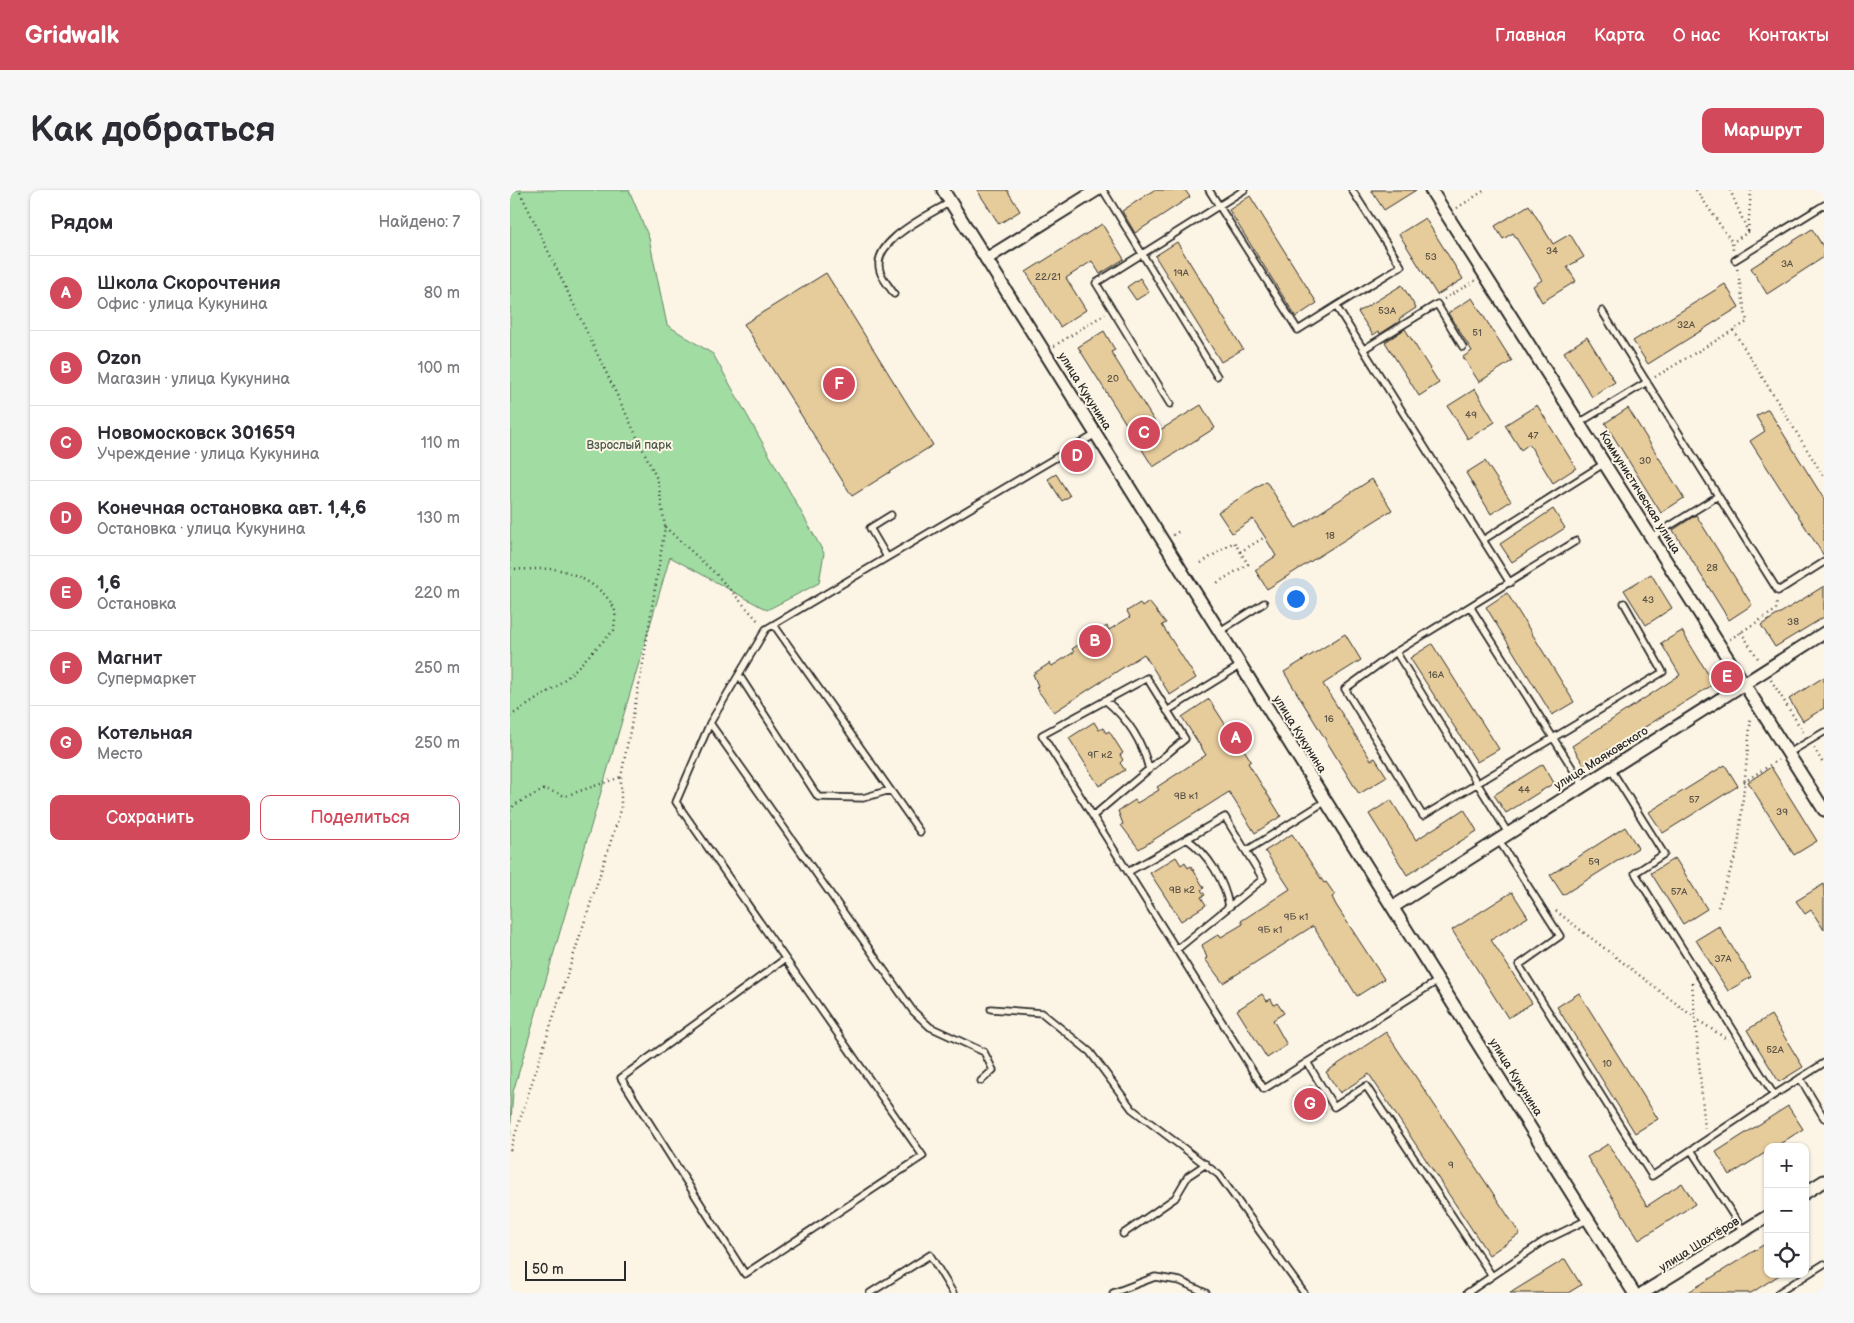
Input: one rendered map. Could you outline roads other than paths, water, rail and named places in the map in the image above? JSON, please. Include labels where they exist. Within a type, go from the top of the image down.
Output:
[{"type":"street","name":"улица Кукунина","points":[[943,190],[1634,1293]]},
{"type":"street","points":[[986,259],[1097,190]]},
{"type":"street","name":"Коммунистическая улица","points":[[1432,190],[1824,810]]},
{"type":"street","name":"улица Маяковского","points":[[1393,907],[1583,785],[1766,672],[1824,633]]},
{"type":"street","points":[[1809,1190],[1824,1181]]},
{"type":"street","name":"улица Шахтёров","points":[[1643,1293],[1764,1219]]},
{"type":"lane","points":[[1103,190],[1217,376]]},
{"type":"lane","points":[[1209,190],[1298,330],[1401,266],[1352,190]]},
{"type":"lane","points":[[1170,404],[1096,283],[1244,190]]},
{"type":"lane","points":[[894,294],[880,270],[880,259],[885,245],[950,202]]},
{"type":"lane","points":[[1735,260],[1824,205]]},
{"type":"lane","points":[[1364,349],[1436,304],[1463,347]]},
{"type":"lane","points":[[1336,306],[1510,583]]},
{"type":"lane","points":[[1602,311],[1778,591],[1824,562]]},
{"type":"lane","points":[[1579,423],[1647,382]]},
{"type":"lane","points":[[785,959],[621,1078],[745,1274],[923,1156],[676,802],[710,723],[766,629],[1096,434]]},
{"type":"lane","points":[[1483,540],[1605,463]]},
{"type":"lane","points":[[1652,537],[1718,496]]},
{"type":"lane","points":[[888,557],[870,528],[890,515]]},
{"type":"lane","points":[[1576,541],[1471,608],[1396,652],[1345,689],[1422,816],[1663,672],[1624,603]]},
{"type":"lane","points":[[1220,631],[1264,603]]},
{"type":"lane","points":[[1471,608],[1583,785]]},
{"type":"lane","points":[[774,625],[920,832]]},
{"type":"lane","points":[[1396,652],[1508,833]]},
{"type":"lane","points":[[1167,711],[1241,665]]},
{"type":"lane","points":[[739,674],[818,797],[863,798],[890,790]]},
{"type":"lane","points":[[1093,816],[1185,739],[1147,678],[1042,735],[1264,1089],[1439,980]]},
{"type":"lane","points":[[1106,700],[1120,712],[1144,750],[1149,770]]},
{"type":"lane","points":[[710,723],[914,1011],[930,1026],[984,1052],[994,1070],[981,1082]]},
{"type":"lane","points":[[1789,753],[1824,732]]},
{"type":"lane","points":[[1610,768],[1664,854],[1635,873],[1774,1095]]},
{"type":"lane","points":[[1246,850],[1326,801]]},
{"type":"lane","points":[[1128,872],[1225,818],[1246,850],[1263,879],[1176,950]]},
{"type":"lane","points":[[1187,839],[1201,849],[1221,880],[1229,906]]},
{"type":"lane","points":[[1498,840],[1560,936],[1519,965],[1652,1176],[1824,1063]]},
{"type":"lane","points":[[991,1009],[1042,1013],[1090,1052],[1132,1109],[1219,1175],[1304,1293]]},
{"type":"lane","points":[[1307,1062],[1334,1107],[1366,1086],[1492,1276]]},
{"type":"lane","points":[[1800,1078],[1824,1118]]},
{"type":"lane","points":[[1691,1150],[1744,1232]]},
{"type":"lane","points":[[1123,1234],[1175,1198],[1188,1176],[1206,1164]]},
{"type":"lane","points":[[1467,1293],[1544,1241],[1589,1219]]},
{"type":"lane","points":[[870,1293],[930,1256],[953,1293]]},
{"type":"lane","points":[[1778,1293],[1824,1264]]},
{"type":"lane","points":[[1113,1293],[1155,1277],[1180,1281],[1206,1293]]},
{"type":"place","name":"Магнит","points":[[839,384]]},
{"type":"place","name":"Новомосковск 301659","points":[[1144,433]]},
{"type":"place","name":"Конечная остановка авт. 1,4,6","points":[[1077,456]]},
{"type":"place","name":"Ozon","points":[[1095,641]]},
{"type":"place","name":"1,6","points":[[1727,677]]},
{"type":"place","name":"Школа Скорочтения","points":[[1236,738]]},
{"type":"place","name":"Котельная","points":[[1310,1104]]},
{"type":"park label","name":"Взрослый парк","points":[[629,445]]}]
